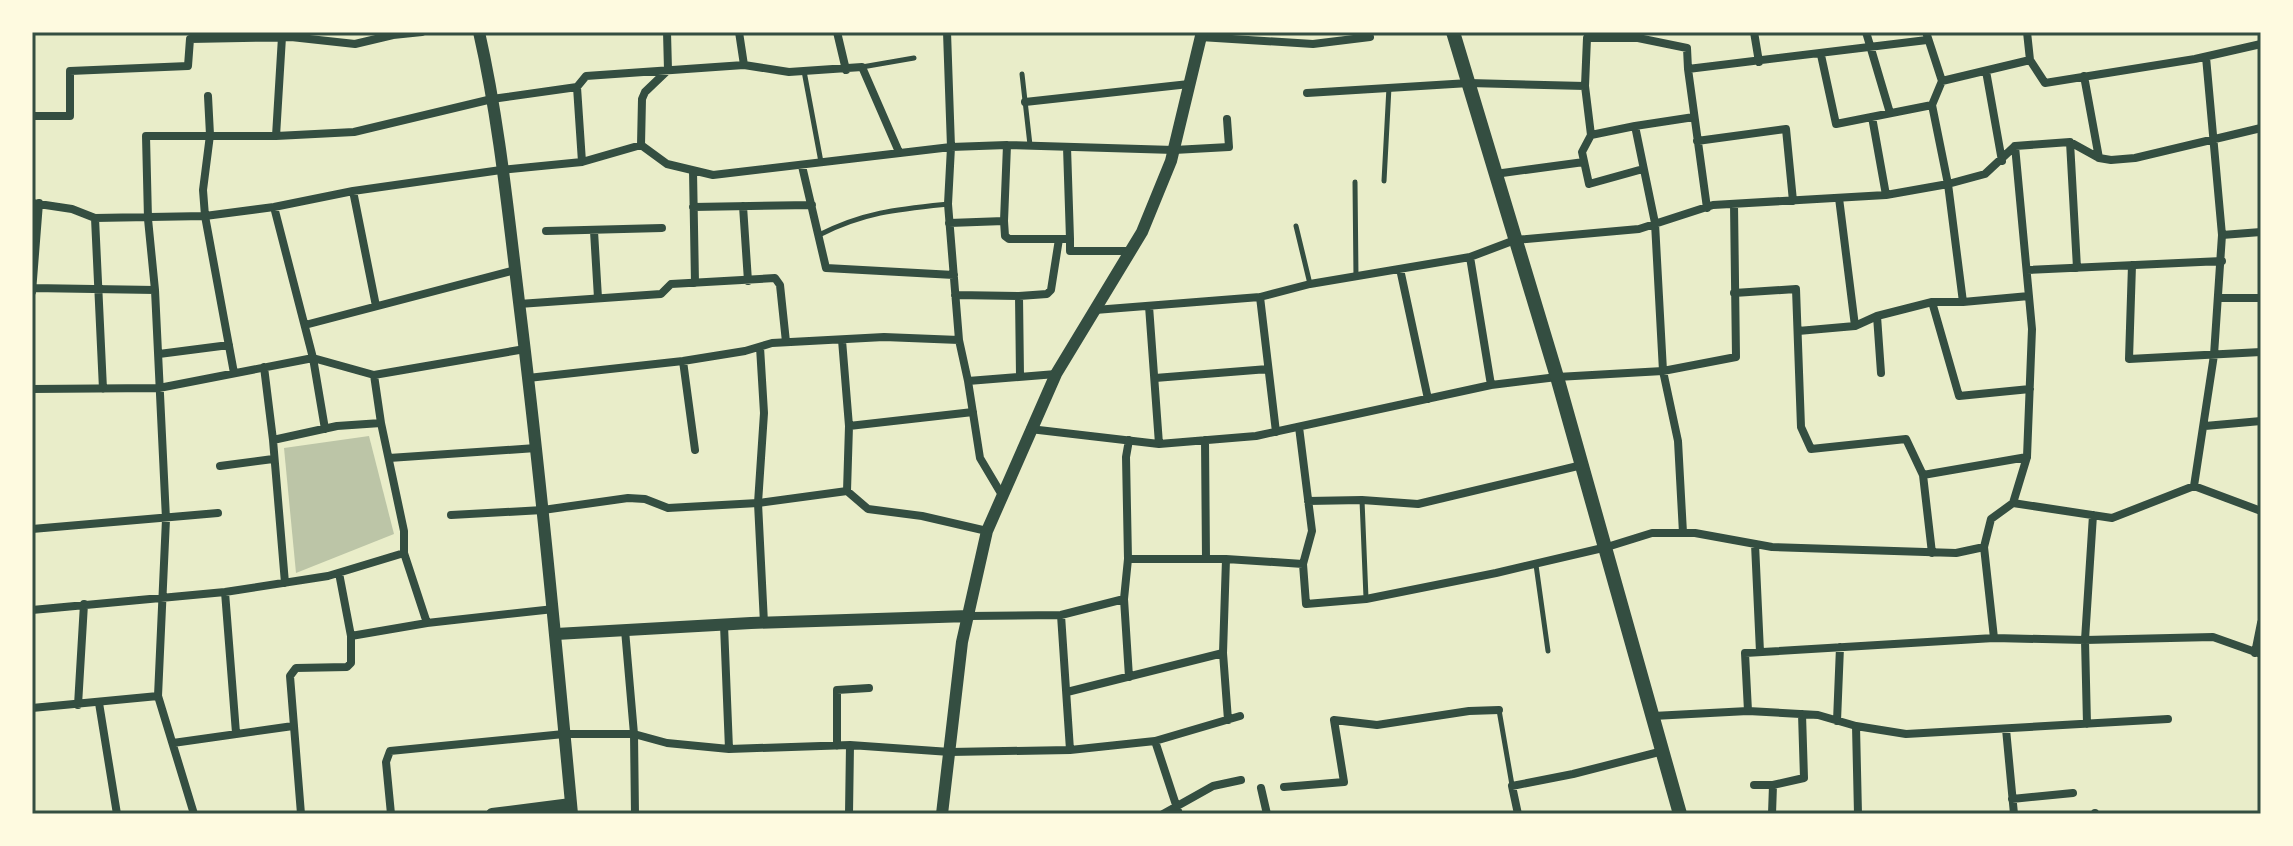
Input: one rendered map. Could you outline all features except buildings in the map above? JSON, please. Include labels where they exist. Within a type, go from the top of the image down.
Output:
[{"type":"main road","points":[[1453,32],[1607,547],[1680,814]]},
{"type":"street","points":[[32,116],[70,116],[70,71],[188,66],[189,35],[310,36],[355,44],[393,34],[422,32]]},
{"type":"street","points":[[479,32],[492,99],[525,349],[554,609],[571,809],[492,814]]},
{"type":"street","points":[[641,145],[642,99],[645,92],[668,70],[667,32]]},
{"type":"street","points":[[739,32],[744,65]]},
{"type":"street","points":[[837,32],[846,70]]},
{"type":"street","points":[[947,32],[951,147],[948,204],[959,340],[980,458],[1002,495]]},
{"type":"street","points":[[1319,32],[1323,42]]},
{"type":"street","points":[[1754,32],[1759,62]]},
{"type":"street","points":[[1866,32],[1890,113]]},
{"type":"street","points":[[2027,32],[2030,60],[2045,83],[2206,57],[2261,44]]},
{"type":"street","points":[[942,814],[962,642],[987,531],[1056,374],[1142,232],[1174,150],[1201,35],[1323,42],[1370,37]]},
{"type":"street","points":[[1643,169],[1589,184],[1582,152],[1591,135],[1585,86],[1586,35],[1638,35],[1687,48],[1707,208]]},
{"type":"street","points":[[1688,69],[1821,55],[1926,36],[1942,81],[1932,105],[1948,184],[1963,302]]},
{"type":"street","points":[[276,136],[282,37]]},
{"type":"street","points":[[1821,55],[1836,124],[1932,105]]},
{"type":"street","points":[[2194,486],[2214,355],[2222,261],[2206,57]]},
{"type":"street","points":[[1942,81],[2030,60]]},
{"type":"street","points":[[194,814],[158,696],[166,519],[146,136],[276,136],[354,132],[492,99],[577,87],[586,76],[744,65],[789,72],[862,67],[899,152]]},
{"type":"street","points":[[1986,71],[2002,161]]},
{"type":"street","points":[[2084,76],[2099,158]]},
{"type":"street","points":[[1307,93],[1469,83],[1585,86]]},
{"type":"street","points":[[1025,102],[1189,84]]},
{"type":"street","points":[[577,87],[582,162]]},
{"type":"street","points":[[208,96],[210,135],[203,190],[205,216],[234,373]]},
{"type":"street","points":[[1591,135],[1694,117]]},
{"type":"street","points":[[1872,117],[1886,195]]},
{"type":"street","points":[[641,145],[667,164],[713,175],[951,147],[1007,145],[1174,150],[1229,147],[1227,119]]},
{"type":"street","points":[[1635,126],[1655,223],[1663,371],[1678,441],[1683,533]]},
{"type":"street","points":[[1095,310],[1260,297],[1310,284],[1470,257],[1515,240],[1639,229],[1707,208],[1734,204],[1886,195],[1948,184],[1985,174],[2015,146],[2070,142],[2099,158],[2111,160],[2135,158],[2261,128]]},
{"type":"street","points":[[1697,141],[1786,129],[1793,201]]},
{"type":"street","points":[[2070,142],[2077,268]]},
{"type":"street","points":[[155,290],[32,289],[36,203],[72,209],[95,218],[205,216],[274,207],[353,191],[582,162],[641,145]]},
{"type":"street","points":[[1007,145],[1004,221],[1007,238],[1070,239]]},
{"type":"street","points":[[1994,638],[1984,547],[1991,519],[2013,503],[2027,457],[2030,389],[2032,329],[2015,146]]},
{"type":"street","points":[[1067,147],[1070,251],[1130,251]]},
{"type":"street","points":[[1495,174],[1584,162]]},
{"type":"street","points":[[802,166],[826,268],[954,275]]},
{"type":"street","points":[[693,171],[695,283]]},
{"type":"street","points":[[353,191],[376,306]]},
{"type":"street","points":[[1839,198],[1855,326]]},
{"type":"street","points":[[1030,429],[1159,444],[1205,440],[1276,432],[1491,385],[1557,377],[1663,371],[1736,357],[1734,204]]},
{"type":"street","points":[[693,207],[812,205]]},
{"type":"street","points":[[743,206],[748,281]]},
{"type":"street","points":[[274,207],[313,358],[325,429]]},
{"type":"street","points":[[95,218],[103,389]]},
{"type":"street","points":[[949,223],[1004,221]]},
{"type":"street","points":[[546,231],[662,228]]},
{"type":"street","points":[[594,231],[598,298]]},
{"type":"street","points":[[2222,235],[2261,232]]},
{"type":"street","points":[[955,295],[1019,296],[1050,292],[1059,239]]},
{"type":"street","points":[[1470,257],[1491,385]]},
{"type":"street","points":[[2027,270],[2222,261]]},
{"type":"street","points":[[2132,265],[2129,359],[2261,352]]},
{"type":"street","points":[[1400,269],[1428,399]]},
{"type":"street","points":[[305,325],[515,270]]},
{"type":"street","points":[[519,304],[661,294],[668,285],[778,280],[786,342]]},
{"type":"street","points":[[1734,293],[1796,289],[1801,427],[1811,449],[1906,439],[1923,475],[1932,553]]},
{"type":"street","points":[[1019,296],[1020,376]]},
{"type":"street","points":[[1798,331],[1855,326],[1877,316],[1932,302],[2029,296]]},
{"type":"street","points":[[1260,297],[1276,432]]},
{"type":"street","points":[[2220,298],[2261,298]]},
{"type":"street","points":[[1932,302],[1959,396],[2030,389]]},
{"type":"street","points":[[1149,306],[1159,444]]},
{"type":"street","points":[[1877,316],[1881,373]]},
{"type":"street","points":[[528,378],[683,361],[786,342],[884,337],[959,340]]},
{"type":"street","points":[[842,340],[849,426],[847,491]]},
{"type":"street","points":[[159,354],[229,345]]},
{"type":"street","points":[[760,347],[764,413],[758,503],[764,623]]},
{"type":"street","points":[[32,389],[159,388],[313,358],[374,375],[525,349]]},
{"type":"street","points":[[683,361],[695,450]]},
{"type":"street","points":[[264,367],[285,583]]},
{"type":"street","points":[[1155,378],[1268,369]]},
{"type":"street","points":[[968,381],[1056,374]]},
{"type":"street","points":[[374,375],[404,531],[404,553],[427,623]]},
{"type":"street","points":[[849,426],[973,412]]},
{"type":"street","points":[[2205,426],[2261,421]]},
{"type":"street","points":[[273,440],[325,429],[381,423]]},
{"type":"street","points":[[1299,427],[1312,531],[1303,564],[1306,604],[1366,599],[1536,564],[1652,533],[1683,533],[1787,548],[1956,553],[1984,547]]},
{"type":"street","points":[[1129,440],[1126,457],[1128,559],[1124,599],[1129,677]]},
{"type":"street","points":[[1205,440],[1206,559]]},
{"type":"street","points":[[389,458],[536,448]]},
{"type":"street","points":[[1923,475],[2027,457]]},
{"type":"street","points":[[220,466],[273,459]]},
{"type":"street","points":[[1308,501],[1362,500],[1418,504],[1582,465]]},
{"type":"street","points":[[2013,503],[2112,518],[2194,486],[2261,511]]},
{"type":"street","points":[[451,515],[543,510],[636,498],[668,508],[758,503],[847,491],[868,509],[922,516],[987,531]]},
{"type":"street","points":[[32,529],[218,513]]},
{"type":"street","points":[[2087,724],[2085,640],[2093,515]]},
{"type":"street","points":[[1755,544],[1760,652]]},
{"type":"street","points":[[32,610],[225,592],[285,583],[339,573],[404,553]]},
{"type":"street","points":[[1128,559],[1226,559],[1303,564]]},
{"type":"street","points":[[1226,559],[1223,653],[1228,720]]},
{"type":"street","points":[[301,814],[290,676],[296,668],[347,667],[351,663],[351,636],[339,573]]},
{"type":"street","points":[[225,592],[236,733]]},
{"type":"street","points":[[556,634],[764,623],[1061,615],[1124,599]]},
{"type":"street","points":[[78,705],[84,604]]},
{"type":"street","points":[[351,636],[427,623],[554,609]]},
{"type":"street","points":[[1061,615],[1070,750]]},
{"type":"street","points":[[1748,711],[1745,653],[1994,638],[2085,640],[2213,637],[2258,654],[2261,623]]},
{"type":"street","points":[[724,625],[729,749]]},
{"type":"street","points":[[625,630],[634,734],[635,814]]},
{"type":"street","points":[[1837,721],[1840,647]]},
{"type":"street","points":[[1067,692],[1223,653]]},
{"type":"street","points":[[837,746],[837,690],[869,688]]},
{"type":"street","points":[[32,708],[158,696]]},
{"type":"street","points":[[99,703],[117,814]]},
{"type":"street","points":[[1284,787],[1344,782],[1334,720],[1377,725],[1469,711],[1499,710]]},
{"type":"street","points":[[1653,716],[1748,711],[1818,715],[1856,726],[1906,734],[2168,719]]},
{"type":"street","points":[[1754,785],[1773,785],[1804,778],[1802,714]]},
{"type":"street","points":[[391,814],[387,757],[390,751],[564,734],[634,734],[667,743],[729,749],[850,745],[950,752],[1070,750],[1155,741],[1240,716]]},
{"type":"street","points":[[173,743],[293,726]]},
{"type":"street","points":[[1856,726],[1858,814]]},
{"type":"street","points":[[2006,729],[2014,814]]},
{"type":"street","points":[[1155,741],[1178,811]]},
{"type":"street","points":[[849,814],[850,745]]},
{"type":"street","points":[[1518,814],[1512,786],[1663,751]]},
{"type":"street","points":[[1163,814],[1178,811],[1213,786],[1241,780]]},
{"type":"street","points":[[1772,814],[1773,785]]},
{"type":"street","points":[[1261,788],[1267,814]]},
{"type":"street","points":[[2012,799],[2073,793]]},
{"type":"lane","points":[[862,67],[914,58]]},
{"type":"lane","points":[[804,71],[821,163]]},
{"type":"lane","points":[[1022,74],[1030,146]]},
{"type":"lane","points":[[1384,181],[1389,87]]},
{"type":"lane","points":[[1355,182],[1356,277]]},
{"type":"lane","points":[[819,235],[848,220],[884,211],[948,204]]},
{"type":"lane","points":[[1296,226],[1310,284]]},
{"type":"lane","points":[[1362,500],[1366,599]]},
{"type":"lane","points":[[1536,564],[1548,651]]},
{"type":"lane","points":[[1499,710],[1512,786]]}]
